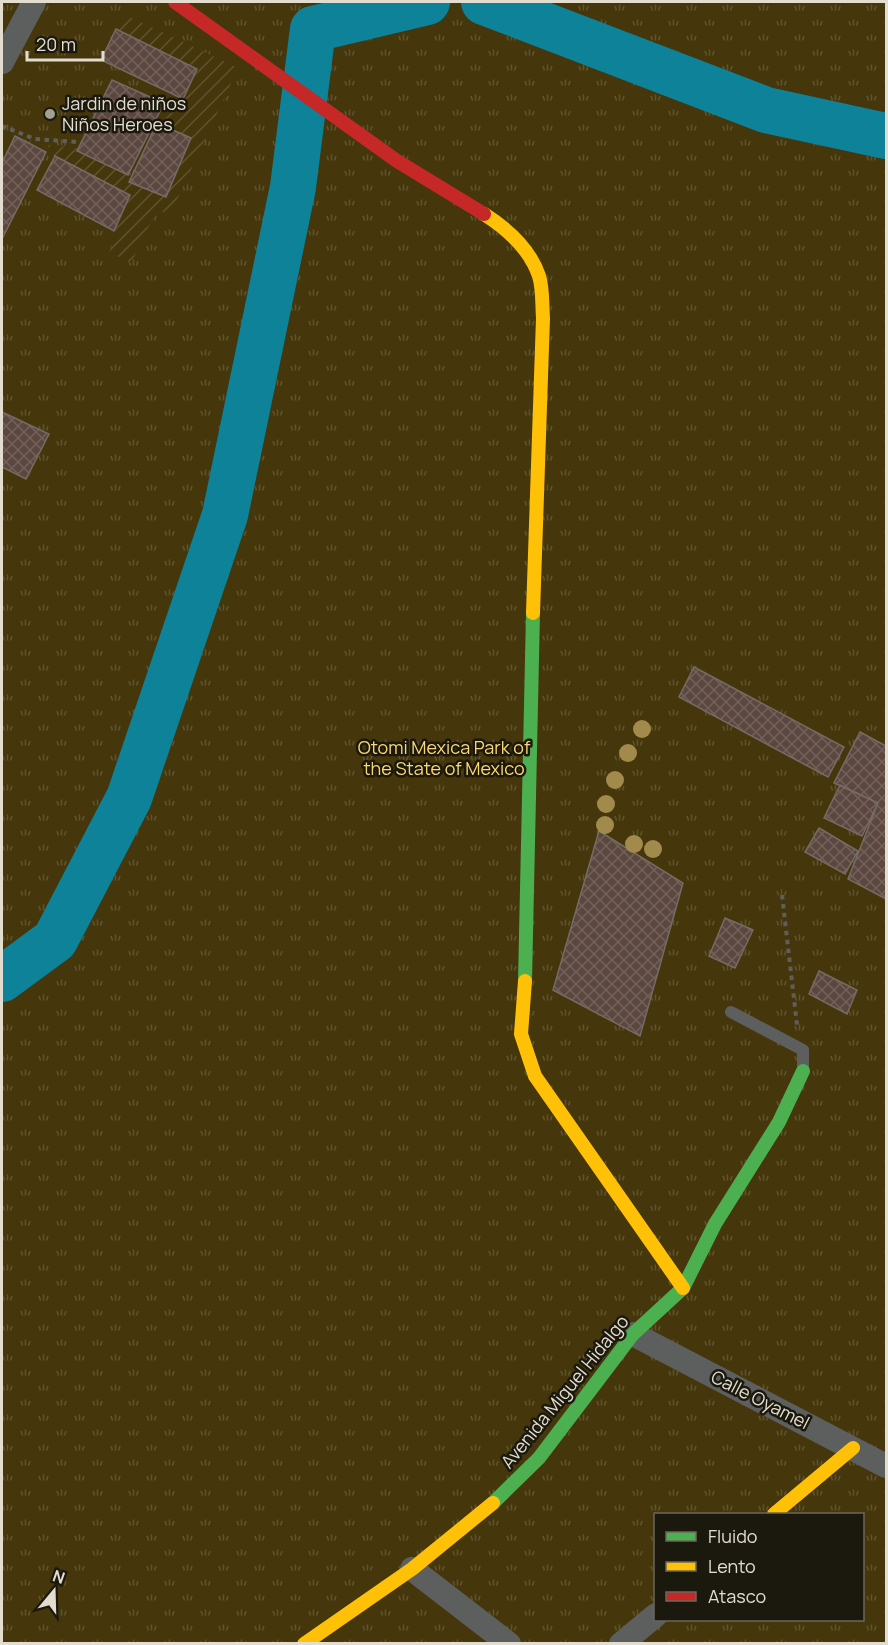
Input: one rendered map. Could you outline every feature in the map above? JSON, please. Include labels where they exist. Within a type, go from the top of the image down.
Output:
[{"type":"street","points":[[2,62],[34,2]]},
{"type":"street","points":[[175,2],[397,161],[500,224],[523,246],[538,276],[543,318],[530,717],[525,983],[521,1034],[535,1076],[683,1288]]},
{"type":"street","name":"Avenida Miguel Hidalgo","points":[[304,1644],[412,1569],[500,1498],[539,1458],[633,1334],[683,1288],[715,1224],[779,1122],[803,1071]]},
{"type":"street","name":"Calle Oyamel","points":[[633,1334],[886,1466]]},
{"type":"street","points":[[776,1513],[853,1448]]},
{"type":"street","points":[[412,1569],[509,1644]]},
{"type":"street","points":[[621,1644],[654,1617]]},
{"type":"lane","points":[[731,1012],[803,1050],[803,1071]]},
{"type":"path","points":[[2,126],[35,139],[77,142]]},
{"type":"path","points":[[782,895],[796,1023],[800,1033]]},
{"type":"green space","name":"Otomi Mexica Park of the State of Mexico","points":[[2,2],[886,2],[886,1643],[2,1644]]},
{"type":"green space","points":[[124,14],[238,68],[170,215],[157,209],[131,263],[109,252],[118,233],[114,231],[129,194],[46,152],[49,145],[78,148],[77,151],[128,175],[130,182],[166,197],[191,139],[157,123],[164,103],[178,109],[197,69],[116,29]]},
{"type":"building","points":[[116,29],[197,69],[183,99],[101,60]]},
{"type":"building","points":[[112,80],[164,103],[128,175],[77,151]]},
{"type":"building","points":[[157,123],[191,138],[166,197],[129,182]]},
{"type":"building","points":[[15,136],[46,152],[2,239],[2,163]]},
{"type":"building","points":[[55,156],[130,195],[114,231],[37,190]]},
{"type":"building","points":[[2,412],[49,434],[26,479],[2,467]]},
{"type":"building","points":[[694,667],[844,747],[828,777],[679,697]]},
{"type":"building","points":[[860,732],[886,746],[886,899],[848,879],[878,803],[834,783]]},
{"type":"building","points":[[840,785],[878,803],[862,836],[824,818]]},
{"type":"building","points":[[819,828],[858,851],[845,874],[805,852]]},
{"type":"building","points":[[599,831],[683,883],[640,1036],[553,990]]},
{"type":"building","points":[[725,918],[753,930],[735,968],[709,956]]},
{"type":"building","points":[[819,971],[857,990],[847,1014],[809,994]]},
{"type":"waterway","points":[[2,979],[55,940],[129,798],[225,515],[293,187],[313,29],[427,2]]},
{"type":"waterway","points":[[484,2],[766,110],[886,136]]},
{"type":"traffic: fast","points":[[525,981],[533,613]]},
{"type":"traffic: fast","points":[[493,1503],[539,1458],[633,1334],[683,1288],[715,1224],[779,1122],[803,1071]]},
{"type":"traffic: slow","points":[[484,214],[501,226],[523,248],[535,266],[541,286],[543,318],[533,613]]},
{"type":"traffic: slow","points":[[525,981],[521,1034],[535,1076],[683,1288]]},
{"type":"traffic: slow","points":[[775,1513],[853,1448]]},
{"type":"traffic: slow","points":[[304,1644],[412,1569],[493,1503]]},
{"type":"traffic: jam","points":[[175,2],[397,161],[484,214]]},
{"type":"place","name":"Jardin de niños Niños Heroes","points":[[50,114]]}]
